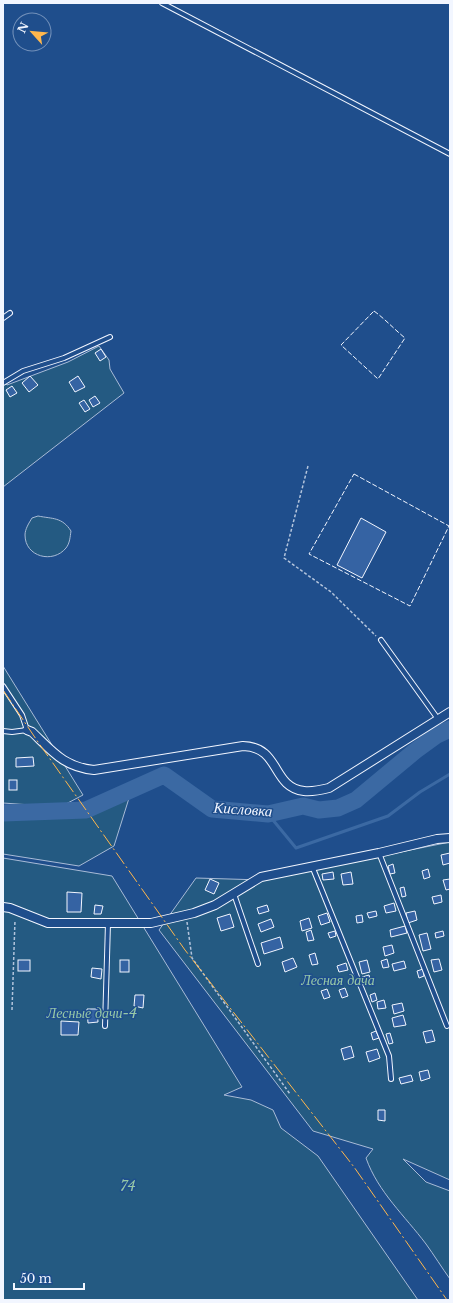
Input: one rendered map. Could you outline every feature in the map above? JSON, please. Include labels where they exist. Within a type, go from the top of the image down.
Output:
[{"type":"street","points":[[27,730],[32,732],[61,760],[77,767],[94,770],[249,746],[266,753],[285,782],[303,791],[315,791],[329,788],[450,712]]},
{"type":"street","points":[[3,907],[16,910],[48,923],[151,923],[186,915],[215,905],[261,877],[379,853],[437,839],[450,838]]},
{"type":"lane","points":[[162,3],[450,154]]},
{"type":"lane","points":[[3,318],[10,314]]},
{"type":"lane","points":[[3,383],[23,371],[64,358],[110,337]]},
{"type":"lane","points":[[381,640],[439,719]]},
{"type":"lane","points":[[3,686],[22,715],[27,730],[12,732],[3,731]]},
{"type":"lane","points":[[379,853],[447,1026]]},
{"type":"lane","points":[[312,866],[389,1056],[391,1079]]},
{"type":"lane","points":[[234,894],[258,964]]},
{"type":"lane","points":[[105,1026],[108,923]]},
{"type":"path","points":[[308,466],[284,558],[331,592],[381,640]]},
{"type":"path","points":[[12,1010],[16,910]]},
{"type":"path","points":[[186,915],[192,958],[290,1094]]},
{"type":"green space","points":[[99,346],[109,360],[110,369],[124,393],[3,487],[3,379],[7,385],[68,362]]},
{"type":"green space","points":[[38,516],[53,518],[68,526],[71,531],[70,540],[66,548],[61,553],[54,556],[41,556],[30,549],[26,543],[25,535],[27,526],[32,518]]},
{"type":"green space","points":[[3,666],[83,795],[60,807],[3,803]]},
{"type":"green space","points":[[130,795],[114,846],[79,866],[3,854],[3,816],[48,815]]},
{"type":"green space","name":"Лесная дача","points":[[450,842],[450,1180],[403,1159],[426,1182],[450,1191],[450,1279],[426,1244],[377,1182],[366,1158],[373,1149],[313,1131],[159,930],[196,878],[262,880]]},
{"type":"green space","name":"74","points":[[3,858],[112,876],[242,1087],[224,1095],[251,1100],[273,1110],[281,1128],[318,1156],[418,1300],[3,1300]]},
{"type":"building","points":[[101,349],[106,357],[100,361],[95,353]]},
{"type":"building","points":[[30,376],[38,385],[29,392],[22,383]]},
{"type":"building","points":[[78,376],[85,387],[75,392],[69,382]]},
{"type":"building","points":[[12,386],[17,393],[10,397],[6,390]]},
{"type":"building","points":[[95,396],[100,403],[93,407],[89,400]]},
{"type":"building","points":[[84,400],[90,409],[85,412],[79,403]]},
{"type":"building","points":[[361,518],[386,532],[362,578],[337,565]]},
{"type":"building","points":[[33,757],[34,766],[16,767],[16,758]]},
{"type":"building","points":[[9,780],[17,780],[17,790],[9,790]]},
{"type":"building","points":[[450,853],[450,863],[443,865],[441,855]]},
{"type":"building","points":[[393,864],[395,873],[390,874],[388,866]]},
{"type":"building","points":[[428,869],[430,877],[424,879],[422,871]]},
{"type":"building","points":[[333,872],[334,879],[323,880],[322,874]]},
{"type":"building","points":[[351,872],[353,884],[343,885],[341,874]]},
{"type":"building","points":[[210,879],[219,883],[214,894],[205,890]]},
{"type":"building","points":[[450,879],[450,889],[446,890],[443,880]]},
{"type":"building","points":[[404,887],[406,896],[402,897],[400,888]]},
{"type":"building","points":[[67,892],[82,893],[81,912],[67,912]]},
{"type":"building","points":[[441,895],[442,902],[434,904],[432,897]]},
{"type":"building","points":[[394,903],[396,911],[386,913],[384,906]]},
{"type":"building","points":[[95,905],[103,906],[101,914],[94,914]]},
{"type":"building","points":[[267,905],[269,911],[259,914],[257,908]]},
{"type":"building","points":[[376,911],[377,916],[369,918],[367,913]]},
{"type":"building","points":[[415,911],[417,920],[408,923],[406,913]]},
{"type":"building","points":[[327,913],[330,922],[321,925],[318,916]]},
{"type":"building","points":[[230,914],[234,927],[221,931],[217,918]]},
{"type":"building","points":[[362,915],[363,922],[357,923],[356,916]]},
{"type":"building","points":[[309,918],[312,928],[302,931],[300,921]]},
{"type":"building","points":[[271,919],[274,927],[261,932],[258,924]]},
{"type":"building","points":[[405,926],[407,933],[391,937],[390,930]]},
{"type":"building","points":[[311,930],[314,940],[308,941],[306,932]]},
{"type":"building","points":[[335,931],[336,936],[330,938],[328,933]]},
{"type":"building","points":[[443,931],[444,936],[436,938],[435,933]]},
{"type":"building","points":[[427,933],[431,949],[423,951],[419,935]]},
{"type":"building","points":[[280,937],[283,948],[264,954],[261,943]]},
{"type":"building","points":[[392,945],[394,953],[385,956],[383,947]]},
{"type":"building","points":[[315,953],[318,964],[312,965],[309,955]]},
{"type":"building","points":[[293,958],[297,967],[285,972],[282,962]]},
{"type":"building","points":[[387,959],[389,967],[383,968],[381,961]]},
{"type":"building","points":[[439,959],[442,970],[434,972],[431,960]]},
{"type":"building","points":[[18,960],[30,960],[30,971],[18,971]]},
{"type":"building","points":[[120,960],[129,960],[129,972],[120,972]]},
{"type":"building","points":[[367,960],[370,972],[362,974],[359,962]]},
{"type":"building","points":[[404,961],[406,968],[394,971],[392,964]]},
{"type":"building","points":[[346,963],[348,970],[339,972],[337,966]]},
{"type":"building","points":[[92,968],[102,969],[101,979],[91,977]]},
{"type":"building","points":[[423,969],[424,976],[419,978],[417,971]]},
{"type":"building","points":[[369,975],[371,983],[364,985],[362,977]]},
{"type":"building","points":[[345,988],[348,996],[342,998],[339,990]]},
{"type":"building","points":[[327,989],[330,997],[324,999],[321,991]]},
{"type":"building","points":[[375,993],[377,1000],[372,1002],[370,995]]},
{"type":"building","points":[[135,995],[144,995],[143,1008],[134,1006]]},
{"type":"building","points":[[384,1000],[386,1008],[378,1009],[377,1002]]},
{"type":"building","points":[[402,1003],[404,1011],[394,1014],[392,1005]]},
{"type":"building","points":[[87,1009],[97,1009],[98,1022],[88,1023]]},
{"type":"building","points":[[403,1015],[406,1025],[394,1027],[392,1018]]},
{"type":"building","points":[[61,1021],[79,1022],[78,1035],[61,1035]]},
{"type":"building","points":[[432,1030],[435,1041],[426,1043],[423,1032]]},
{"type":"building","points":[[376,1031],[379,1038],[373,1040],[371,1033]]},
{"type":"building","points":[[390,1033],[393,1043],[389,1044],[386,1034]]},
{"type":"building","points":[[351,1046],[354,1057],[344,1060],[341,1049]]},
{"type":"building","points":[[377,1049],[380,1058],[369,1062],[366,1052]]},
{"type":"building","points":[[428,1070],[430,1078],[421,1081],[419,1072]]},
{"type":"building","points":[[411,1075],[413,1081],[401,1084],[399,1078]]},
{"type":"building","points":[[378,1110],[385,1110],[385,1121],[378,1120]]},
{"type":"waterway","name":"Кисловка","points":[[3,813],[86,810],[164,775],[212,809],[268,814],[303,806],[319,810],[338,808],[356,800],[415,751],[437,735],[450,729]]},
{"type":"waterway","points":[[268,814],[296,848],[388,816],[420,792],[450,774]]},
{"type":"fence","points":[[374,311],[405,338],[378,379],[341,345],[374,311]]},
{"type":"fence","points":[[354,474],[449,526],[410,606],[309,554],[354,474]]},
{"type":"power","points":[[3,690],[185,950],[354,1167],[447,1300]]},
{"type":"park label","name":"Лесные дачи-4","points":[[92,1013]]}]
